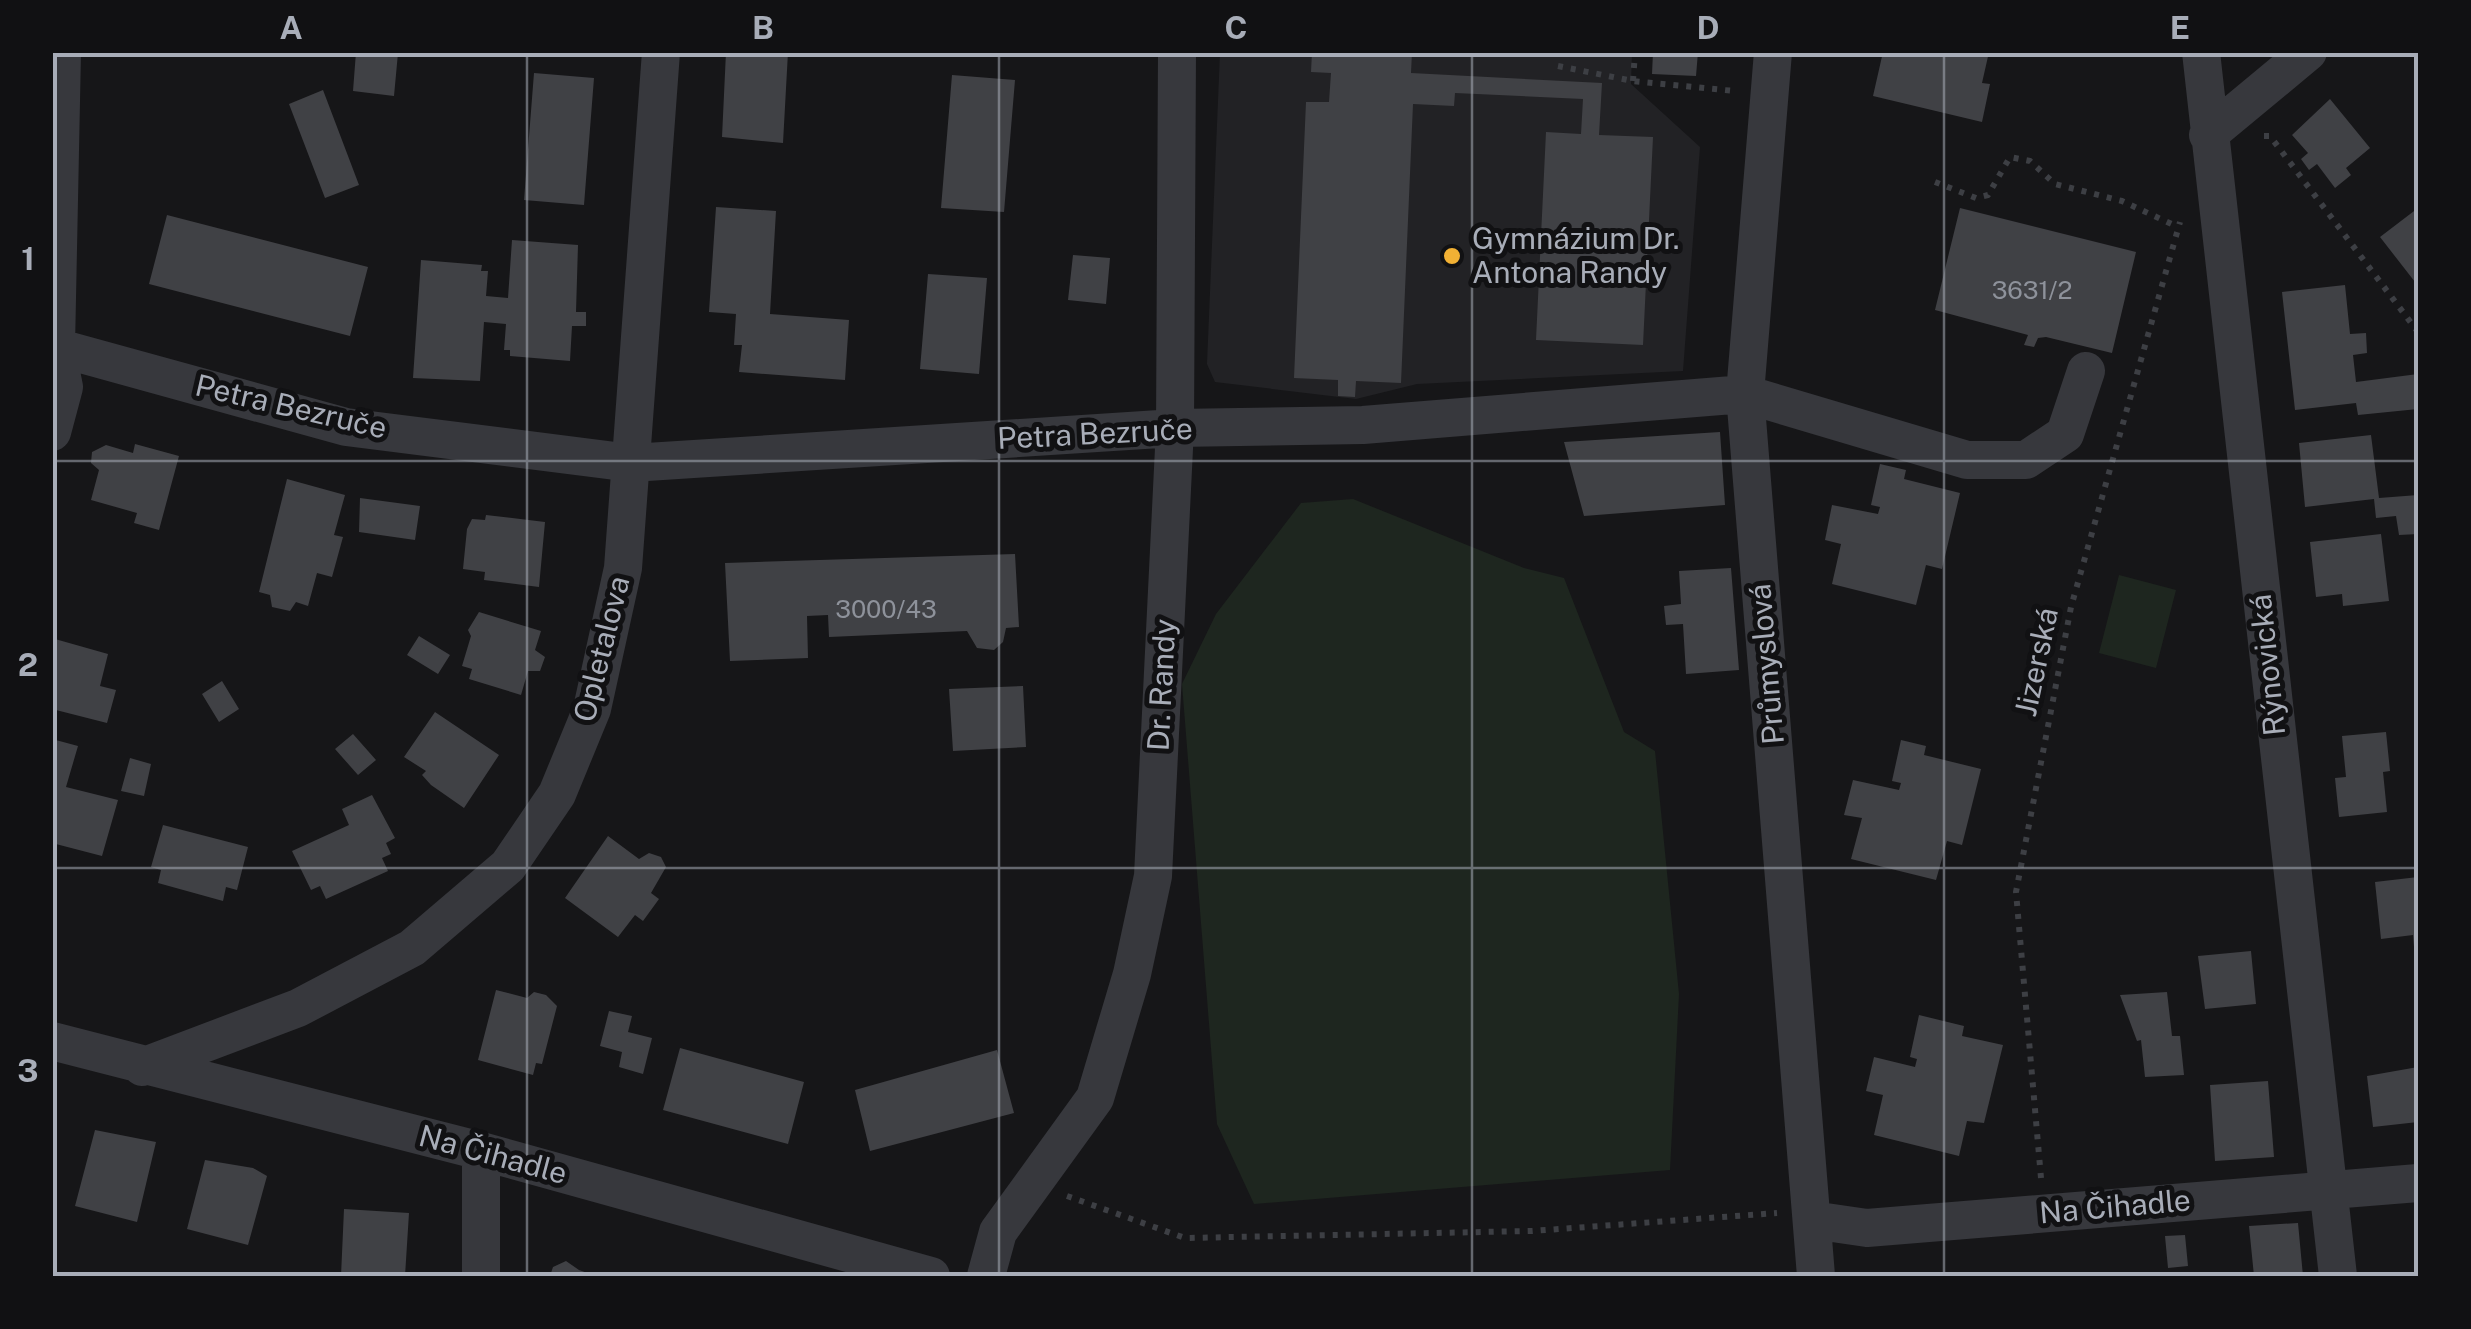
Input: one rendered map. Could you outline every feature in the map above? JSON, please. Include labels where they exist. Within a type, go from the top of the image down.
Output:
[{"type":"street","points":[[52,432],[64,387],[54,347],[62,52]]},
{"type":"street","name":"Opletalova","points":[[142,1067],[298,1008],[412,948],[508,866],[557,794],[592,709],[623,568],[661,52]]},
{"type":"street","name":"Dr. Randy","points":[[986,1276],[998,1232],[1095,1098],[1132,974],[1153,876],[1175,428],[1177,52]]},
{"type":"street","name":"Průmyslová","points":[[1773,52],[1770,94],[1778,139],[1744,394],[1816,1276]]},
{"type":"street","name":"Rýnovická","points":[[2201,52],[2338,1276]]},
{"type":"street","points":[[2208,135],[2308,52]]},
{"type":"street","name":"Petra Bezruče","points":[[54,347],[346,426],[631,463],[1175,428],[1363,425],[1744,394],[1966,460],[2026,460],[2065,434],[2086,370]]},
{"type":"street","name":"Na Čihadle","points":[[52,1042],[481,1150],[931,1276]]},
{"type":"street","points":[[481,1150],[481,1276]]},
{"type":"street","name":"Na Čihadle","points":[[1812,1220],[1866,1228],[2418,1183]]},
{"type":"path","points":[[1633,81],[1634,52]]},
{"type":"path","points":[[1558,66],[1633,81],[1770,94]]},
{"type":"path","points":[[2208,135],[2270,136],[2418,332]]},
{"type":"path","points":[[1935,182],[1976,198],[1988,196],[2010,157],[2030,160],[2055,184],[2122,201],[2178,226]]},
{"type":"path","name":"Jizerská","points":[[2044,1214],[2016,892],[2072,608],[2184,208]]},
{"type":"path","points":[[1033,1184],[1184,1238],[1532,1231],[1774,1213],[1812,1220]]},
{"type":"shaded area","name":"Gymnázium Dr. Antona Randy","points":[[1220,53],[1632,53],[1631,84],[1700,147],[1683,371],[1417,384],[1356,399],[1215,382],[1207,364]]},
{"type":"shaded area","points":[[1353,499],[1524,568],[1564,578],[1624,732],[1655,751],[1679,994],[1670,1170],[1254,1204],[1217,1124],[1182,684],[1216,614],[1301,503]]},
{"type":"shaded area","points":[[2119,575],[2176,590],[2156,668],[2099,653]]},
{"type":"building","points":[[356,52],[398,53],[394,96],[353,91]]},
{"type":"building","points":[[726,52],[788,52],[783,143],[722,137]]},
{"type":"building","points":[[1312,52],[1412,52],[1411,73],[1602,83],[1599,135],[1653,137],[1643,345],[1536,340],[1546,132],[1581,134],[1583,99],[1455,93],[1454,106],[1413,104],[1401,383],[1356,381],[1355,397],[1338,396],[1338,380],[1294,378],[1306,102],[1329,102],[1331,73],[1311,72]]},
{"type":"building","points":[[1653,52],[1698,52],[1696,76],[1652,74]]},
{"type":"building","points":[[1883,52],[1989,52],[1982,83],[1990,84],[1982,122],[1873,96]]},
{"type":"building","points":[[534,73],[594,78],[584,205],[524,200]]},
{"type":"building","points":[[952,75],[1015,80],[1004,212],[941,208]]},
{"type":"building","points":[[323,90],[359,185],[325,198],[289,104]]},
{"type":"building","points":[[2330,99],[2370,148],[2346,168],[2351,175],[2335,188],[2317,164],[2309,170],[2301,159],[2308,153],[2292,135]]},
{"type":"building","points":[[716,207],[776,211],[770,314],[849,320],[845,380],[739,372],[742,345],[734,345],[736,314],[709,312]]},
{"type":"building","points":[[1960,208],[2136,252],[2112,353],[2046,337],[2038,338],[2034,347],[2024,345],[2028,335],[1935,310]]},
{"type":"building","points":[[2418,208],[2418,280],[2415,282],[2380,237]]},
{"type":"building","points":[[167,215],[368,267],[350,336],[149,284]]},
{"type":"building","points":[[512,240],[578,245],[576,312],[586,312],[586,326],[572,326],[570,361],[510,356],[510,350],[504,350],[506,324],[484,322],[480,381],[413,378],[421,260],[482,265],[481,271],[488,271],[486,296],[508,298]]},
{"type":"building","points":[[1073,255],[1110,258],[1106,304],[1068,300]]},
{"type":"building","points":[[928,274],[987,278],[979,374],[920,369]]},
{"type":"building","points":[[2345,285],[2350,334],[2366,333],[2367,353],[2353,355],[2356,382],[2418,374],[2418,409],[2358,415],[2356,403],[2295,410],[2282,292]]},
{"type":"building","points":[[1720,432],[1725,505],[1584,516],[1564,442]]},
{"type":"building","points":[[2371,435],[2379,498],[2418,495],[2418,534],[2399,535],[2396,516],[2376,518],[2374,499],[2305,507],[2299,443]]},
{"type":"building","points":[[135,444],[179,456],[159,530],[134,523],[137,513],[91,500],[99,470],[91,463],[92,452],[106,445],[133,453]]},
{"type":"building","points":[[1880,464],[1906,470],[1904,479],[1960,493],[1942,569],[1926,565],[1916,605],[1832,584],[1841,544],[1825,540],[1832,505],[1878,514],[1880,507],[1871,505]]},
{"type":"building","points":[[287,479],[345,495],[334,535],[343,537],[332,577],[317,573],[308,606],[296,602],[290,611],[272,607],[270,595],[259,592]]},
{"type":"building","points":[[360,498],[420,506],[415,540],[359,532]]},
{"type":"building","points":[[486,515],[545,522],[539,587],[484,580],[485,572],[463,569],[467,529],[472,519],[485,520]]},
{"type":"building","points":[[2381,534],[2389,601],[2343,606],[2342,594],[2316,597],[2310,542]]},
{"type":"building","points":[[1015,554],[1019,627],[1006,628],[1003,642],[994,650],[977,648],[967,631],[829,637],[828,615],[807,616],[808,658],[730,661],[725,563]]},
{"type":"building","points":[[1731,568],[1739,670],[1686,674],[1683,624],[1666,625],[1664,606],[1681,604],[1679,571]]},
{"type":"building","points":[[479,612],[541,631],[535,650],[545,657],[540,671],[528,671],[521,695],[469,679],[472,669],[462,666],[471,636],[468,630]]},
{"type":"building","points":[[419,636],[450,655],[438,674],[407,655]]},
{"type":"building","points":[[55,639],[108,654],[100,686],[116,690],[107,723],[52,709]]},
{"type":"building","points":[[222,681],[239,709],[219,722],[202,694]]},
{"type":"building","points":[[1023,686],[1026,747],[953,751],[949,689]]},
{"type":"building","points":[[435,712],[499,755],[464,808],[431,785],[422,775],[426,771],[404,757]]},
{"type":"building","points":[[2386,732],[2390,771],[2383,772],[2387,812],[2339,817],[2335,778],[2346,777],[2342,736]]},
{"type":"building","points":[[353,734],[376,760],[358,775],[335,749]]},
{"type":"building","points":[[52,739],[78,746],[66,787],[118,800],[102,856],[52,843]]},
{"type":"building","points":[[1901,740],[1926,746],[1924,755],[1981,769],[1962,845],[1947,841],[1936,880],[1851,859],[1862,818],[1844,815],[1853,780],[1899,790],[1901,783],[1892,781]]},
{"type":"building","points":[[130,758],[151,764],[144,796],[121,791]]},
{"type":"building","points":[[372,795],[395,838],[386,843],[391,854],[382,858],[388,871],[326,899],[320,886],[311,890],[292,851],[349,825],[342,809]]},
{"type":"building","points":[[163,825],[248,847],[237,890],[226,887],[223,901],[158,883],[161,870],[151,867]]},
{"type":"building","points":[[608,836],[639,859],[649,853],[661,857],[666,867],[651,893],[659,899],[643,921],[635,915],[618,937],[565,898]]},
{"type":"building","points":[[2418,877],[2418,947],[2414,947],[2413,935],[2381,939],[2375,882]]},
{"type":"building","points":[[2251,951],[2256,1004],[2205,1009],[2198,956]]},
{"type":"building","points":[[496,990],[527,998],[534,992],[546,995],[557,1006],[542,1064],[536,1063],[533,1075],[478,1060]]},
{"type":"building","points":[[2167,992],[2172,1036],[2180,1036],[2184,1075],[2145,1077],[2141,1040],[2137,1041],[2120,995]]},
{"type":"building","points":[[609,1011],[632,1016],[628,1032],[652,1038],[643,1074],[619,1067],[622,1052],[600,1046]]},
{"type":"building","points":[[1919,1015],[1964,1026],[1962,1036],[2003,1045],[1984,1123],[1967,1121],[1959,1156],[1874,1135],[1883,1095],[1866,1091],[1874,1057],[1915,1067],[1917,1059],[1910,1057]]},
{"type":"building","points":[[680,1048],[804,1082],[788,1144],[663,1110]]},
{"type":"building","points":[[997,1050],[1014,1113],[870,1151],[855,1090]]},
{"type":"building","points":[[2418,1067],[2418,1122],[2373,1127],[2367,1076]]},
{"type":"building","points":[[2268,1081],[2274,1157],[2215,1161],[2210,1085]]},
{"type":"building","points":[[95,1130],[156,1142],[137,1222],[75,1206]]},
{"type":"building","points":[[205,1160],[253,1168],[267,1176],[248,1245],[187,1229]]},
{"type":"building","points":[[344,1209],[409,1213],[405,1276],[341,1276]]},
{"type":"building","points":[[2298,1223],[2303,1276],[2254,1276],[2249,1226]]},
{"type":"building","points":[[2185,1235],[2188,1266],[2168,1268],[2165,1236]]},
{"type":"building","points":[[566,1261],[596,1276],[550,1276],[553,1267]]},
{"type":"place","name":"Gymnázium Dr. Antona Randy","points":[[1452,256]]}]
